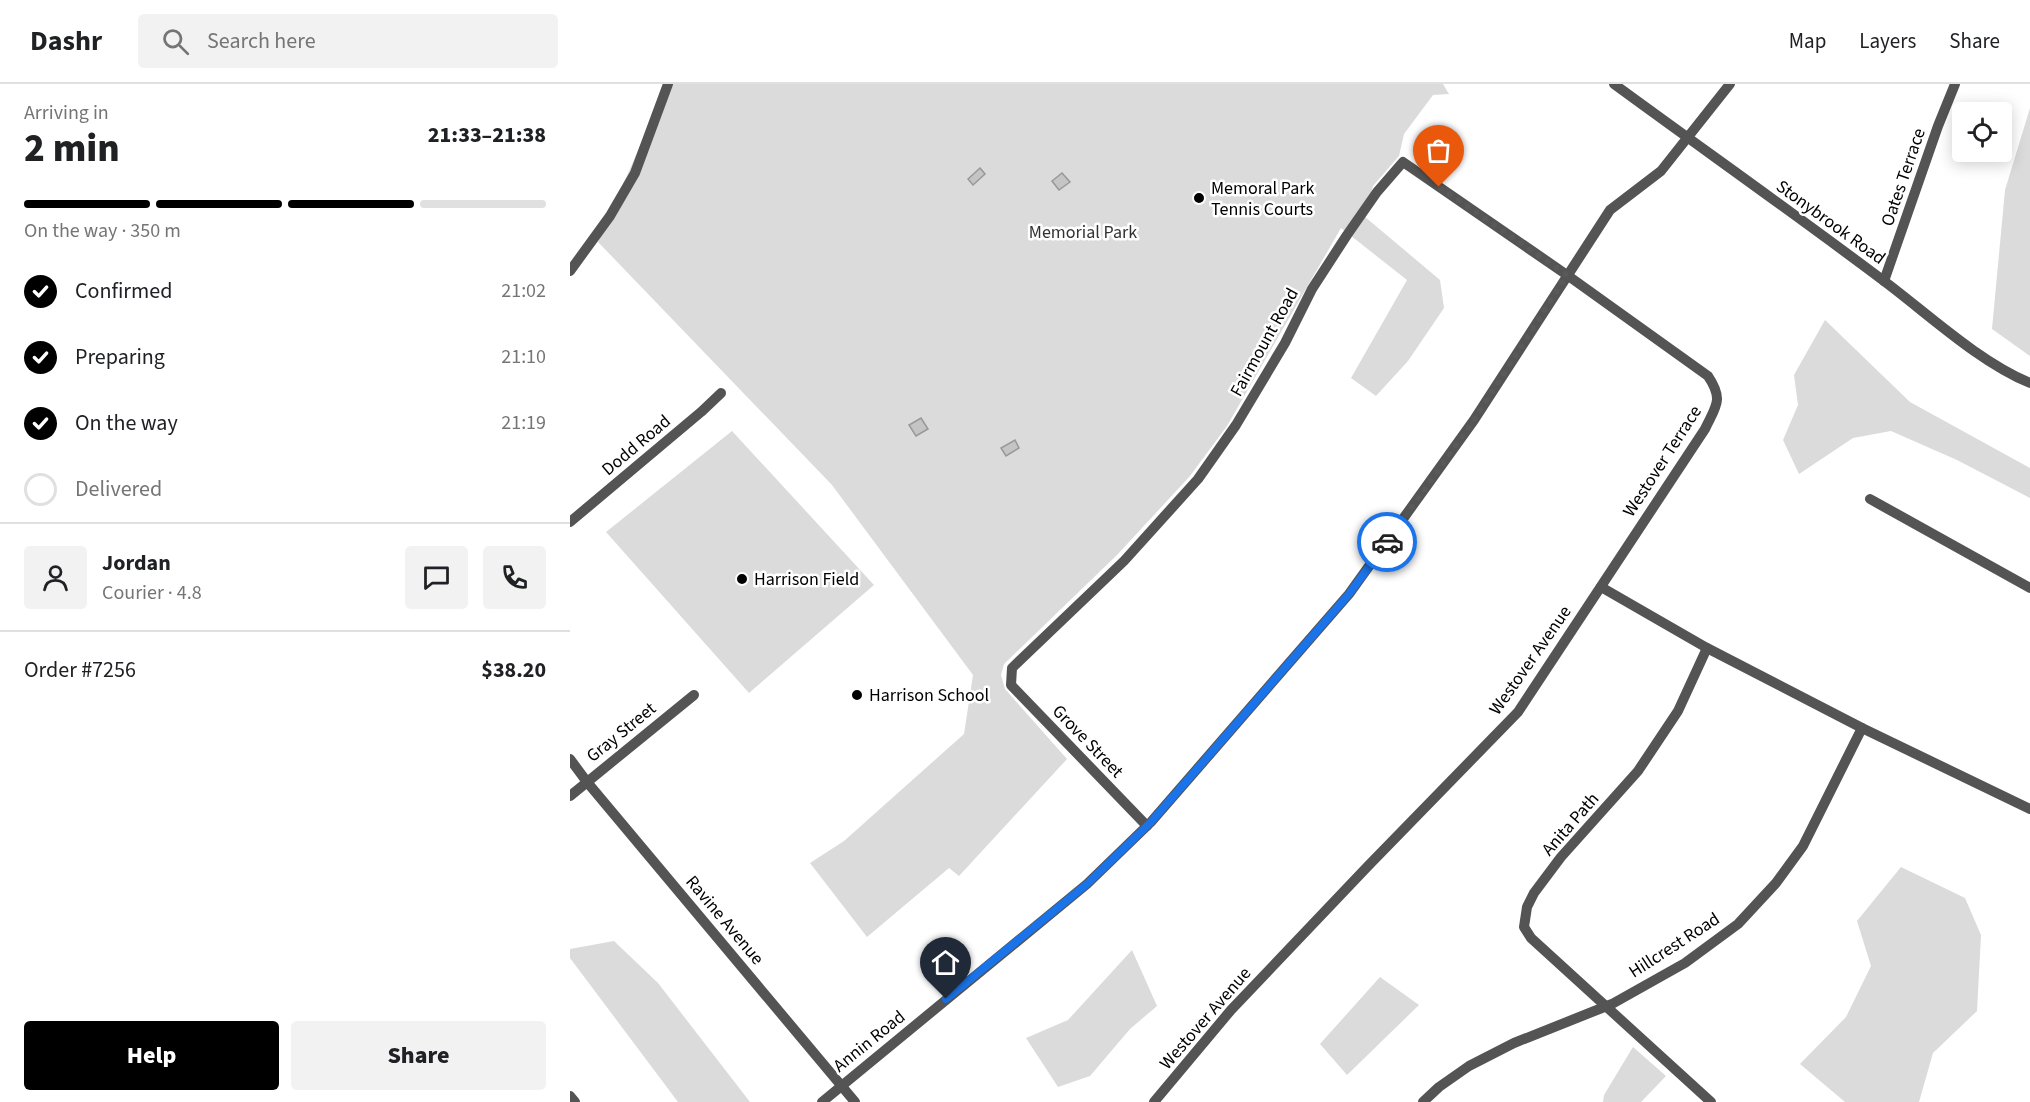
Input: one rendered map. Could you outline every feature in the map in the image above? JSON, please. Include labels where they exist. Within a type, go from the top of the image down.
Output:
[{"type":"street","points":[[570,271],[610,216],[635,173],[668,84]]},
{"type":"street","name":"Stonybrook Road","points":[[1614,84],[1995,364],[2030,383]]},
{"type":"street","name":"Annin Road","points":[[822,1102],[1087,884],[1147,826],[1349,594],[1474,420],[1610,210],[1661,171],[1730,84]]},
{"type":"street","name":"Oates Terrace","points":[[1884,281],[1955,84]]},
{"type":"street","name":"Fairmount Road","points":[[1010,676],[1012,668],[1124,561],[1198,479],[1236,425],[1285,343],[1312,290],[1347,235],[1377,192],[1403,162],[1567,275]]},
{"type":"street","name":"Westover Terrace","points":[[1567,275],[1708,376],[1716,388],[1718,403],[1704,429],[1600,587]]},
{"type":"street","name":"Dodd Road","points":[[570,522],[721,393]]},
{"type":"street","points":[[1870,499],[2030,588]]},
{"type":"street","points":[[1600,587],[1707,648],[1862,728],[2030,809]]},
{"type":"street","name":"Westover Avenue","points":[[1154,1102],[1231,1010],[1518,712],[1600,587]]},
{"type":"street","name":"Anita Path","points":[[1707,648],[1678,711],[1638,771],[1562,856],[1534,893],[1527,907],[1524,927],[1532,938],[1711,1102]]},
{"type":"street","name":"Grove Street","points":[[1010,676],[1011,685],[1147,826]]},
{"type":"street","name":"Gray Street","points":[[570,796],[694,695]]},
{"type":"street","name":"Hillcrest Road","points":[[1423,1102],[1468,1066],[1514,1043],[1606,1006],[1685,963],[1738,924],[1776,883],[1803,846],[1862,728]]},
{"type":"street","name":"Ravine Avenue","points":[[570,759],[855,1102]]},
{"type":"street","points":[[570,1096],[575,1102]]},
{"type":"green space","name":"Memorial Park","points":[[667,84],[1443,84],[1449,94],[1433,95],[1404,134],[1399,156],[1373,186],[1364,216],[1440,280],[1444,308],[1408,361],[1376,396],[1351,378],[1407,280],[1341,228],[1227,426],[1190,476],[1117,555],[1004,664],[1001,675],[1005,689],[1067,759],[959,876],[949,868],[867,937],[810,863],[844,841],[964,734],[973,675],[832,485],[598,242]]},
{"type":"green space","points":[[2030,108],[2030,356],[1992,329],[2005,190]]},
{"type":"green space","points":[[1825,320],[1910,402],[2030,468],[2030,498],[1957,460],[1891,431],[1853,438],[1799,474],[1783,440],[1798,405],[1794,375]]},
{"type":"green space","name":"Harrison Field","points":[[732,431],[874,585],[749,693],[606,532]]},
{"type":"green space","points":[[1901,867],[1965,898],[1981,935],[1977,1011],[1933,1053],[1919,1102],[1845,1102],[1800,1064],[1846,1017],[1871,966],[1857,921]]},
{"type":"green space","points":[[614,941],[658,983],[750,1102],[678,1102],[570,958],[570,949]]},
{"type":"green space","points":[[1132,950],[1157,1006],[1130,1029],[1090,1076],[1058,1087],[1026,1038],[1068,1020]]},
{"type":"green space","points":[[1380,977],[1419,1005],[1347,1075],[1320,1044]]},
{"type":"green space","points":[[1633,1047],[1666,1076],[1641,1102],[1603,1102],[1604,1095]]},
{"type":"building","points":[[980,168],[985,174],[973,185],[968,179]]},
{"type":"building","points":[[1062,173],[1070,182],[1059,190],[1052,181]]},
{"type":"building","points":[[921,418],[928,429],[916,436],[909,425]]},
{"type":"building","points":[[1015,440],[1019,448],[1006,456],[1001,448]]},
{"type":"way so far","points":[[1387,542],[1474,420],[1567,275],[1439,187]]},
{"type":"place","name":"Memoral Park Tennis Courts","points":[[1199,198]]},
{"type":"place","name":"Harrison Field","points":[[742,579]]},
{"type":"place","name":"Harrison School","points":[[857,695]]},
{"type":"route","points":[[946,999],[1087,884],[1151,822],[1349,594],[1387,542]]}]
